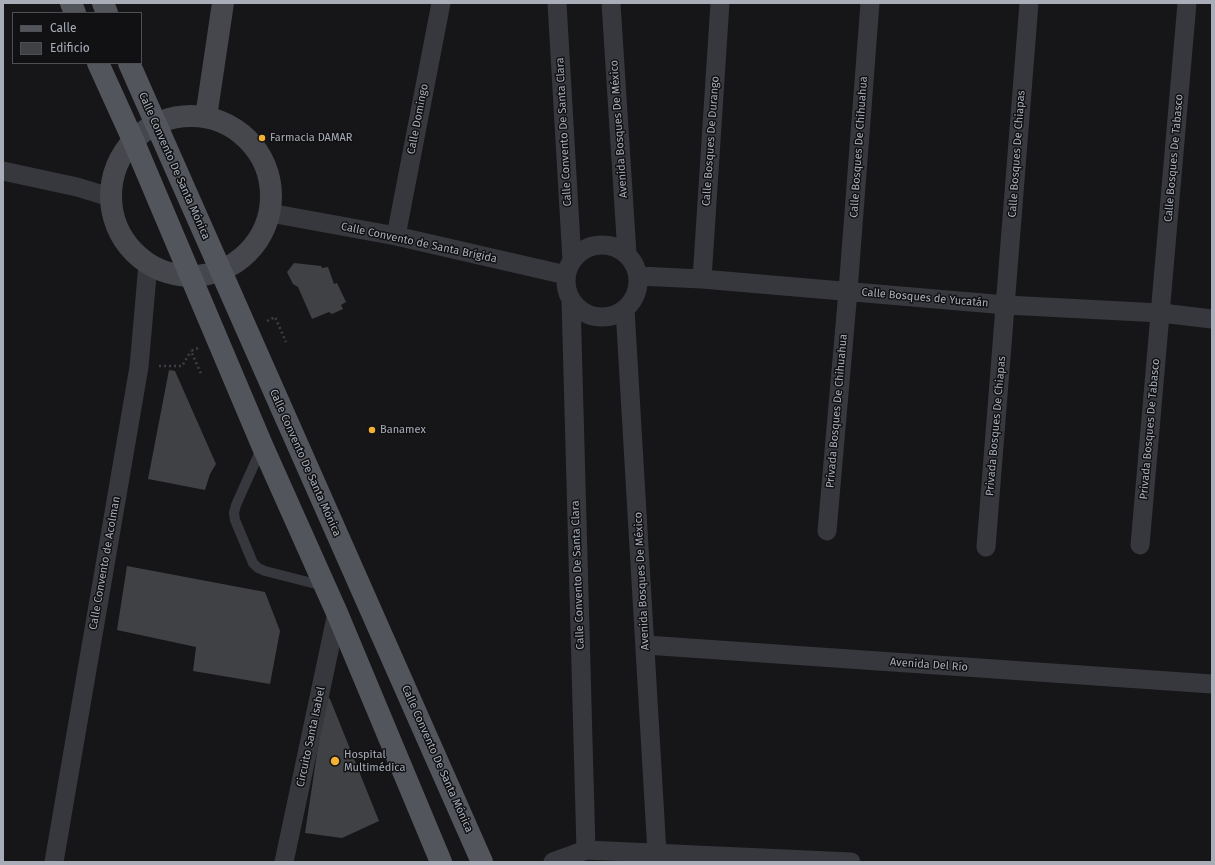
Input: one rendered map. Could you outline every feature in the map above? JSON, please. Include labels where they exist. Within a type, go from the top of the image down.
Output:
[{"type":"main road","points":[[71,3],[76,12]]},
{"type":"main road","points":[[98,64],[133,140],[262,445],[326,586],[441,862]]},
{"type":"main road","name":"Calle Convento De Santa Mónica","points":[[129,64],[482,862]]},
{"type":"street","points":[[206,117],[223,3]]},
{"type":"street","name":"Calle Domingo","points":[[396,236],[441,3]]},
{"type":"street","name":"Calle Convento De Santa Clara","points":[[557,3],[569,268]]},
{"type":"street","name":"Avenida Bosques De México","points":[[611,3],[627,254]]},
{"type":"street","name":"Calle Bosques De Durango","points":[[702,279],[720,3]]},
{"type":"street","name":"Calle Bosques De Chihuahua","points":[[848,291],[870,3]]},
{"type":"street","name":"Calle Bosques De Chiapas","points":[[1006,305],[1029,3]]},
{"type":"street","name":"Calle Bosques De Tabasco","points":[[1161,313],[1187,3]]},
{"type":"street","points":[[188,116],[206,117],[223,122],[239,131],[252,144],[263,159],[269,176],[272,194],[270,213],[264,231],[253,248],[238,261],[221,271],[206,275],[191,277],[175,275],[159,270],[143,261],[129,248],[119,233],[113,216],[110,197],[112,179],[122,154],[133,140],[143,131],[155,124],[171,118],[188,116]]},
{"type":"street","points":[[3,171],[76,186],[110,197]]},
{"type":"street","name":"Calle Convento de Santa Brígida","points":[[270,213],[569,268]]},
{"type":"street","points":[[598,245],[608,245],[618,248],[627,254],[633,261],[639,276],[636,294],[632,302],[625,309],[606,317],[596,317],[586,314],[578,308],[571,300],[566,284],[569,268],[579,253],[598,245]]},
{"type":"street","name":"Calle Convento de Acolman","points":[[54,862],[139,367],[148,264]]},
{"type":"street","name":"Calle Bosques de Yucatán","points":[[639,276],[702,279],[1006,305],[1161,313],[1212,318]]},
{"type":"street","name":"Privada Bosques De Chihuahua","points":[[827,531],[848,291]]},
{"type":"street","name":"Calle Convento De Santa Clara","points":[[571,300],[586,850]]},
{"type":"street","name":"Privada Bosques De Chiapas","points":[[986,547],[1006,305]]},
{"type":"street","name":"Avenida Bosques De México","points":[[625,309],[658,853]]},
{"type":"street","name":"Privada Bosques De Tabasco","points":[[1140,545],[1161,313]]},
{"type":"street","name":"Circuito Santa Isabel","points":[[284,862],[337,613]]},
{"type":"street","name":"Avenida Del Río","points":[[646,645],[1212,684]]},
{"type":"street","points":[[553,862],[586,850],[851,862]]},
{"type":"lane","points":[[262,445],[234,513],[235,520],[253,563],[265,572],[326,586]]},
{"type":"path","points":[[139,367],[182,366],[191,351]]},
{"type":"building","points":[[294,263],[321,266],[322,268],[328,267],[334,284],[337,283],[346,302],[341,305],[343,309],[332,314],[329,312],[312,319],[298,287],[293,284],[287,272]]},
{"type":"building","points":[[169,370],[175,371],[216,464],[210,474],[205,490],[148,479]]},
{"type":"building","points":[[127,566],[265,592],[280,631],[270,684],[193,671],[196,647],[117,630]]},
{"type":"building","name":"Hospital Multimédica","points":[[328,697],[379,821],[342,838],[305,833],[325,700]]},
{"type":"place","name":"Farmacia DAMAR","points":[[262,138]]},
{"type":"place","name":"Banamex","points":[[372,430]]},
{"type":"place","name":"Hospital Multimédica","points":[[335,761]]}]
